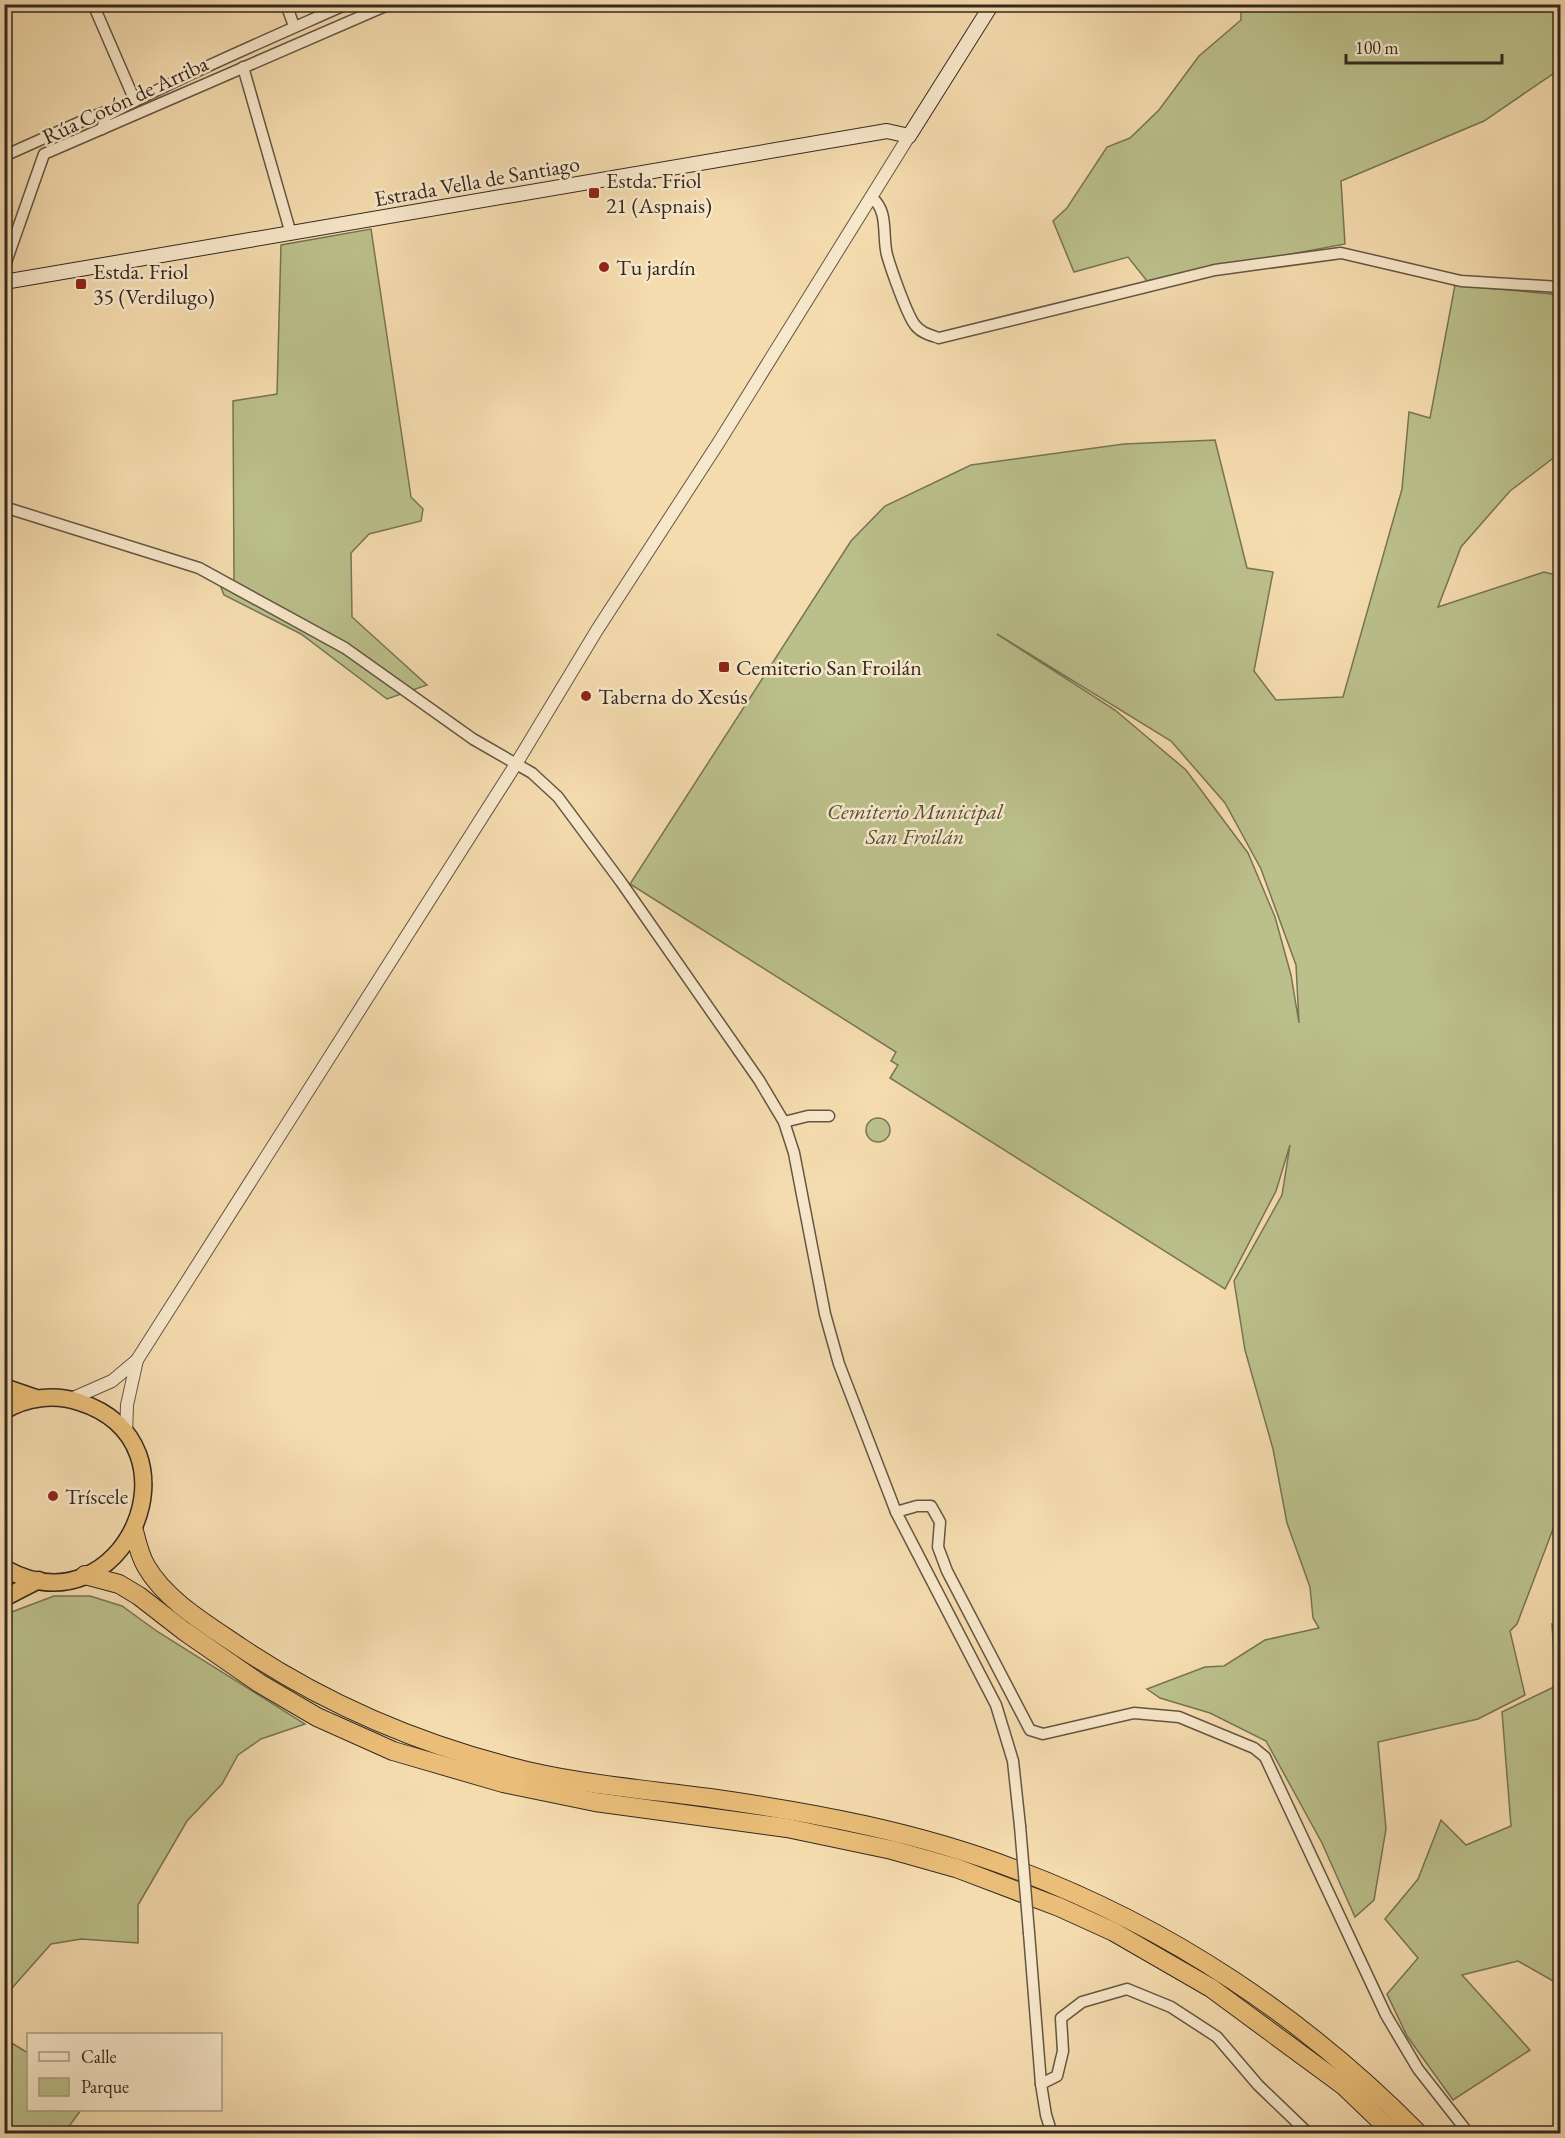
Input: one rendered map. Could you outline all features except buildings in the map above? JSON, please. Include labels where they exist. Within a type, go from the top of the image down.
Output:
[{"type":"highway","points":[[4,1387],[37,1399],[71,1399],[102,1412],[126,1435],[138,1457],[144,1482],[142,1508],[134,1532],[121,1550],[105,1565],[85,1575],[62,1581],[39,1580],[4,1568]]},
{"type":"highway","points":[[4,1411],[37,1399]]},
{"type":"highway","points":[[134,1532],[145,1564],[157,1581],[203,1622],[272,1668],[314,1692],[403,1732],[510,1767],[600,1784],[804,1812],[902,1833],[1006,1866],[1071,1892],[1168,1940],[1266,2002],[1353,2070],[1419,2133]]},
{"type":"highway","points":[[85,1575],[119,1584],[140,1596],[184,1631],[259,1683],[317,1717],[393,1751],[503,1783],[595,1802],[787,1828],[892,1850],[956,1868],[1059,1907],[1114,1932],[1211,1988],[1344,2086],[1394,2133]]},
{"type":"highway","points":[[4,1598],[39,1580]]},
{"type":"main road","points":[[909,136],[992,4]]},
{"type":"main road","name":"Estrada Vella de Santiago","points":[[4,282],[887,131],[909,136]]},
{"type":"street","points":[[93,4],[135,101]]},
{"type":"street","points":[[286,4],[294,27]]},
{"type":"street","points":[[89,118],[102,129],[106,116],[135,101],[347,4]]},
{"type":"street","name":"Rúa Cotón de Arriba","points":[[4,268],[44,154],[390,4]]},
{"type":"street","points":[[294,27],[306,31],[307,38],[300,44],[291,43],[287,38],[294,27]]},
{"type":"street","points":[[243,67],[291,234]]},
{"type":"street","points":[[6,153],[135,101]]},
{"type":"street","points":[[71,1399],[112,1381],[137,1360],[516,764],[597,630],[872,198],[909,136]]},
{"type":"street","points":[[872,198],[879,203],[882,212],[887,254],[914,325],[923,333],[939,338],[1215,270],[1341,253],[1461,281],[1560,287]]},
{"type":"street","points":[[4,507],[199,568],[345,648],[473,739],[532,773],[558,797],[621,882],[759,1080],[784,1122],[794,1153],[815,1268],[834,1344],[864,1431],[897,1512],[996,1705],[1013,1761],[1041,2084],[1046,2115],[1052,2133]]},
{"type":"street","points":[[784,1122],[808,1116],[829,1116]]},
{"type":"street","points":[[126,1435],[127,1405],[137,1360]]},
{"type":"street","points":[[897,1512],[917,1506],[931,1506],[940,1522],[938,1547],[947,1571],[1030,1730],[1043,1734],[1134,1713],[1179,1717],[1254,1748],[1265,1757],[1386,2015],[1418,2069],[1469,2133]]},
{"type":"street","points":[[1041,2084],[1057,2076],[1063,2051],[1061,2018],[1082,2002],[1127,1989],[1172,2007],[1217,2037],[1258,2085],[1308,2133]]},
{"type":"green space","points":[[1241,5],[1560,5],[1560,69],[1484,121],[1341,181],[1345,244],[1147,281],[1128,257],[1074,272],[1053,221],[1067,208],[1107,147],[1130,138],[1159,110],[1199,56],[1241,20]]},
{"type":"green space","points":[[371,229],[411,497],[423,509],[421,521],[369,534],[351,553],[352,617],[427,685],[387,699],[301,634],[224,595],[218,580],[234,581],[233,401],[277,394],[281,245]]},
{"type":"green space","name":"Cemiterio Municipal San Froilán","points":[[1455,285],[1552,294],[1560,304],[1560,453],[1510,491],[1461,547],[1438,607],[1544,572],[1560,576],[1560,1500],[1556,1521],[1517,1624],[1510,1631],[1525,1695],[1478,1719],[1378,1742],[1386,1829],[1374,1900],[1355,1917],[1322,1843],[1266,1741],[1210,1713],[1160,1698],[1147,1689],[1205,1667],[1224,1666],[1265,1640],[1319,1628],[1313,1618],[1310,1587],[1287,1523],[1273,1449],[1245,1350],[1234,1281],[1282,1195],[1290,1145],[1276,1191],[1225,1289],[890,1078],[898,1065],[891,1061],[896,1052],[630,884],[851,541],[885,506],[971,465],[1124,444],[1215,440],[1247,568],[1273,572],[1254,671],[1276,700],[1343,697],[1402,489],[1409,412],[1430,418]],"holes":[[[997,634],[1171,741],[1225,803],[1261,869],[1296,965],[1299,1023],[1291,975],[1275,917],[1248,853],[1186,770],[1115,710]]]},
{"type":"green space","points":[[878,1118],[887,1121],[890,1130],[887,1139],[878,1142],[869,1139],[866,1130],[869,1121]]},
{"type":"green space","points":[[54,1596],[90,1596],[122,1606],[158,1632],[305,1724],[261,1739],[238,1755],[222,1784],[187,1821],[138,1905],[138,1943],[81,1939],[51,1944],[5,1996],[5,1618],[9,1613]]},
{"type":"green space","points":[[1552,1624],[1560,1626],[1560,1985],[1518,1961],[1462,1975],[1530,2050],[1453,2100],[1407,2036],[1387,1994],[1418,1958],[1385,1919],[1418,1879],[1441,1820],[1466,1845],[1511,1826],[1502,1712],[1556,1686]]},
{"type":"green space","points":[[5,2039],[27,2052],[27,2111],[80,2111],[64,2133],[5,2133]]},
{"type":"place","name":"Estda. Friol 21 (Aspnais)","points":[[594,193]]},
{"type":"place","name":"Tu jardín","points":[[604,267]]},
{"type":"place","name":"Estda. Friol 35 (Verdilugo)","points":[[81,284]]},
{"type":"place","name":"Cemiterio San Froilán","points":[[724,667]]},
{"type":"place","name":"Taberna do Xesús","points":[[586,696]]},
{"type":"place","name":"Tríscele","points":[[53,1496]]}]
